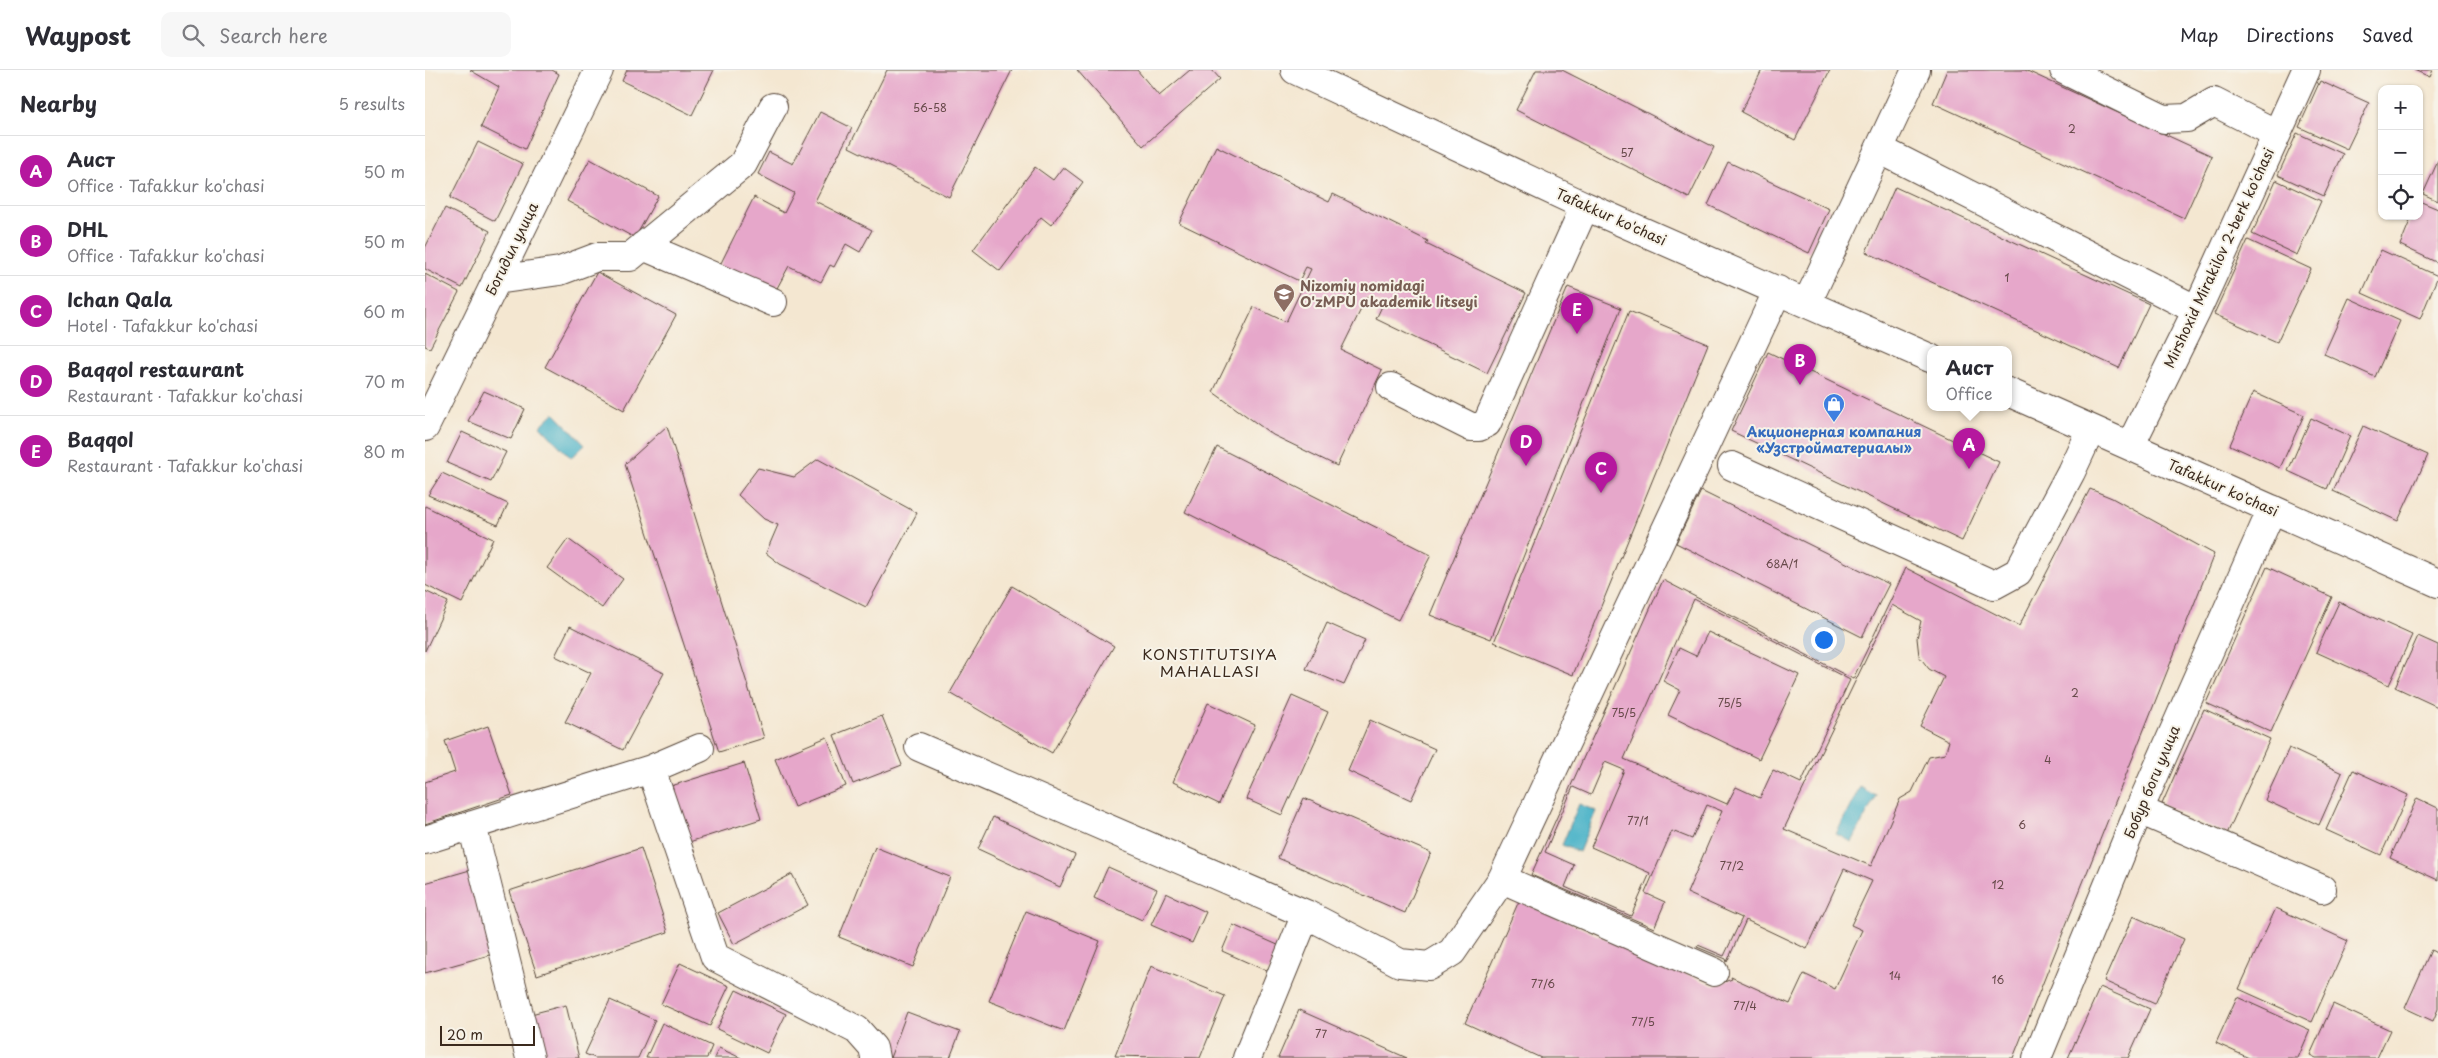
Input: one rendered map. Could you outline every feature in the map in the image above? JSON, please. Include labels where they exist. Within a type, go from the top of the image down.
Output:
[{"type":"street","name":"Богидил улица","points":[[425,427],[599,70]]},
{"type":"street","name":"Tafakkur ko'chasi","points":[[1295,70],[1585,206],[1927,357]]},
{"type":"street","points":[[1807,303],[1916,70]]},
{"type":"street","points":[[2064,70],[2164,119],[2187,118],[2214,102],[2277,134]]},
{"type":"street","name":"Mirshoxid Mirakilov 2-berk ko'chasi","points":[[2130,446],[2197,310],[2306,70]]},
{"type":"street","points":[[496,280],[559,271],[597,258],[630,257],[743,164],[773,107]]},
{"type":"street","points":[[1879,149],[2197,310]]},
{"type":"street","points":[[1391,388],[1471,427],[1479,427],[1487,423],[1585,206]]},
{"type":"street","points":[[643,246],[773,302]]},
{"type":"street","points":[[919,747],[1306,914],[1400,963],[1429,966],[1452,952],[1502,879],[1777,290]]},
{"type":"street","name":"Tafakkur ko'chasi","points":[[2012,394],[2438,583]]},
{"type":"street","points":[[1732,466],[1994,585],[2018,572],[2071,472],[2091,429]]},
{"type":"street","name":"Бобур боги улица","points":[[2038,1058],[2139,810],[2271,509]]},
{"type":"street","points":[[425,840],[651,769],[700,748]]},
{"type":"street","points":[[651,769],[715,957],[857,1030],[873,1048],[875,1058]]},
{"type":"street","points":[[2139,810],[2322,889]]},
{"type":"street","points":[[472,825],[530,1058]]},
{"type":"street","points":[[1502,879],[1714,972]]},
{"type":"street","points":[[1247,1058],[1306,914]]},
{"type":"water","points":[[554,413],[585,445],[571,458],[540,426]]},
{"type":"water","points":[[1860,787],[1876,796],[1852,842],[1836,834]]},
{"type":"water","points":[[1579,804],[1596,811],[1579,852],[1562,845]]},
{"type":"building","points":[[470,70],[552,70],[559,74],[525,149],[481,127],[499,87]]},
{"type":"building","points":[[627,70],[714,70],[692,115],[622,81]]},
{"type":"building","points":[[887,70],[1012,70],[949,197],[849,147]]},
{"type":"building","points":[[1077,70],[1137,70],[1159,96],[1190,70],[1212,70],[1220,79],[1143,146]]},
{"type":"building","points":[[1536,70],[1562,70],[1714,147],[1689,198],[1516,110]]},
{"type":"building","points":[[1762,70],[1830,70],[1795,140],[1741,112]]},
{"type":"building","points":[[1947,70],[2025,70],[2212,156],[2184,218],[1933,103]]},
{"type":"building","points":[[2414,70],[2433,70],[2430,77]]},
{"type":"building","points":[[2320,81],[2369,103],[2347,149],[2299,127]]},
{"type":"building","points":[[820,112],[852,128],[815,201],[872,230],[860,252],[846,244],[834,267],[830,265],[821,282],[789,266],[776,290],[742,273],[740,277],[719,267],[754,197],[784,213],[794,193],[758,174],[769,152],[793,164]]},
{"type":"building","points":[[2297,133],[2343,154],[2324,196],[2278,175]]},
{"type":"building","points":[[478,142],[523,164],[495,221],[450,198]]},
{"type":"building","points":[[1216,146],[1329,202],[1333,194],[1428,241],[1426,244],[1526,293],[1487,373],[1376,319],[1383,304],[1367,297],[1341,350],[1382,370],[1337,466],[1273,435],[1213,392],[1254,307],[1286,322],[1311,269],[1306,267],[1299,281],[1179,223]]},
{"type":"building","points":[[590,159],[658,196],[635,238],[567,201]]},
{"type":"building","points":[[2438,161],[2438,201],[2423,194]]},
{"type":"building","points":[[1728,162],[1829,209],[1809,253],[1708,205]]},
{"type":"building","points":[[1035,167],[1053,180],[1063,167],[1083,182],[1051,225],[1041,217],[1000,271],[973,250]]},
{"type":"building","points":[[2276,180],[2321,201],[2297,255],[2252,234]]},
{"type":"building","points":[[1895,187],[2149,304],[2119,368],[1866,252]]},
{"type":"building","points":[[2423,203],[2438,209],[2438,263],[2400,245],[2410,220],[2423,220]]},
{"type":"building","points":[[445,208],[490,231],[462,288],[425,269],[425,248]]},
{"type":"building","points":[[2248,240],[2311,269],[2277,342],[2214,314]]},
{"type":"building","points":[[2381,250],[2438,276],[2420,319],[2362,293]]},
{"type":"building","points":[[597,272],[676,315],[624,410],[545,367]]},
{"type":"building","points":[[425,274],[459,292],[430,348],[425,346]]},
{"type":"building","points":[[1568,287],[1621,308],[1491,639],[1430,615]]},
{"type":"building","points":[[2349,298],[2400,321],[2375,377],[2324,354]]},
{"type":"building","points":[[1629,311],[1708,344],[1573,675],[1494,642]]},
{"type":"building","points":[[1768,352],[1999,462],[1962,541],[1731,431]]},
{"type":"building","points":[[484,391],[525,409],[511,439],[468,421]]},
{"type":"building","points":[[2253,392],[2304,415],[2280,468],[2230,445]]},
{"type":"building","points":[[2311,418],[2350,436],[2327,489],[2288,471]]},
{"type":"building","points":[[667,426],[764,738],[719,752],[625,464]]},
{"type":"building","points":[[2363,426],[2428,455],[2398,521],[2333,491]]},
{"type":"building","points":[[462,432],[506,452],[491,482],[447,463]]},
{"type":"building","points":[[1217,447],[1431,555],[1398,620],[1185,512]]},
{"type":"building","points":[[818,459],[917,513],[866,607],[780,564],[766,553],[778,525],[764,519],[738,495],[758,468],[794,477]]},
{"type":"building","points":[[442,473],[508,504],[498,525],[428,495]]},
{"type":"building","points":[[2090,489],[2112,498],[2214,554],[2013,1058],[1541,1058],[1465,1023],[1519,901],[1714,986],[1732,979],[1731,977],[1790,1004],[1804,974],[1835,989],[1862,930],[1851,925],[1872,881],[1844,869],[1807,949],[1746,920],[1727,962],[1726,959],[1697,947],[1698,945],[1724,956],[1742,918],[1687,893],[1722,811],[1707,805],[1692,839],[1672,831],[1645,893],[1665,902],[1654,928],[1531,875],[1663,580],[1853,679],[1906,568],[2019,626]],"holes":[[[1694,599],[1850,680],[1801,783],[1773,770],[1760,798],[1736,787],[1727,804],[1624,759]],[[1892,605],[1921,621],[1917,638],[1919,656],[1929,669],[1944,677],[1920,726],[1949,741],[1945,754],[1929,757],[1912,792],[1900,799],[1871,866],[1784,829]],[[1605,762],[1624,770],[1591,847],[1650,873],[1631,916],[1565,887],[1574,865],[1545,852],[1573,787],[1591,795]]]},
{"type":"building","points":[[1701,491],[1889,584],[1862,637],[1676,543]]},
{"type":"building","points":[[425,506],[493,539],[462,603],[425,585]]},
{"type":"building","points":[[568,539],[623,579],[602,608],[547,568]]},
{"type":"building","points":[[2267,567],[2332,597],[2271,732],[2206,703]]},
{"type":"building","points":[[1012,586],[1114,646],[1052,753],[950,693]]},
{"type":"building","points":[[425,591],[448,602],[425,651]]},
{"type":"building","points":[[2339,602],[2412,635],[2389,685],[2316,652]]},
{"type":"building","points":[[1327,623],[1365,640],[1344,685],[1306,669]]},
{"type":"building","points":[[570,626],[664,673],[623,750],[565,722],[591,673],[555,656]]},
{"type":"building","points":[[1708,632],[1799,675],[1759,759],[1668,715],[1680,690],[1663,681],[1679,648],[1696,656]]},
{"type":"building","points":[[2418,636],[2438,645],[2438,707],[2395,687]]},
{"type":"building","points":[[1292,696],[1328,712],[1282,815],[1246,799]]},
{"type":"building","points":[[1208,703],[1255,725],[1219,804],[1173,782]]},
{"type":"building","points":[[2204,709],[2270,739],[2227,834],[2162,804]]},
{"type":"building","points":[[882,716],[902,765],[853,784],[834,735]]},
{"type":"building","points":[[1370,720],[1435,749],[1411,800],[1348,771]]},
{"type":"building","points":[[488,726],[512,795],[425,824],[425,782],[455,772],[445,741]]},
{"type":"building","points":[[827,737],[846,786],[794,807],[775,759]]},
{"type":"building","points":[[2289,748],[2342,773],[2319,825],[2265,800]]},
{"type":"building","points":[[744,763],[761,819],[686,843],[668,787]]},
{"type":"building","points":[[2353,770],[2408,795],[2381,855],[2326,830]]},
{"type":"building","points":[[1304,798],[1431,853],[1405,913],[1278,858]]},
{"type":"building","points":[[2417,798],[2438,808],[2438,880],[2390,858]]},
{"type":"building","points":[[993,817],[1075,855],[1060,887],[978,849]]},
{"type":"building","points":[[875,847],[950,877],[913,967],[839,937]]},
{"type":"building","points":[[641,848],[668,932],[537,975],[509,891]]},
{"type":"building","points":[[1108,867],[1157,889],[1142,920],[1094,898]]},
{"type":"building","points":[[470,870],[493,954],[425,973],[425,883]]},
{"type":"building","points":[[792,874],[808,905],[734,944],[718,913]]},
{"type":"building","points":[[1166,893],[1206,912],[1192,943],[1151,925]]},
{"type":"building","points":[[2276,908],[2348,941],[2312,1022],[2239,989]]},
{"type":"building","points":[[1026,911],[1100,941],[1064,1031],[989,1001]]},
{"type":"building","points":[[2133,916],[2184,939],[2155,1004],[2104,981]]},
{"type":"building","points":[[1233,925],[1280,946],[1269,972],[1222,951]]},
{"type":"building","points":[[2431,950],[2438,954],[2438,1009],[2433,1021],[2405,1008]]},
{"type":"building","points":[[680,963],[729,986],[710,1026],[661,1004]]},
{"type":"building","points":[[1151,966],[1225,996],[1200,1058],[1115,1056]]},
{"type":"building","points":[[2100,987],[2150,1009],[2128,1058],[2068,1058]]},
{"type":"building","points":[[736,990],[786,1014],[767,1053],[717,1029]]},
{"type":"building","points":[[2237,997],[2310,1030],[2298,1058],[2249,1058],[2216,1043]]},
{"type":"building","points":[[610,1000],[655,1020],[638,1058],[595,1058],[585,1054]]},
{"type":"building","points":[[2333,1004],[2390,1030],[2377,1058],[2316,1058],[2310,1055]]},
{"type":"building","points":[[566,1005],[579,1058],[537,1058],[527,1015]]},
{"type":"building","points":[[1299,1010],[1407,1058],[1278,1058]]},
{"type":"building","points":[[907,1012],[960,1032],[950,1058],[890,1058]]},
{"type":"building","points":[[662,1023],[712,1046],[707,1058],[646,1058]]},
{"type":"building","points":[[719,1048],[741,1058],[714,1058]]},
{"type":"place","name":"Nizomiy nomidagi O'zMPU akademik litseyi","points":[[1284,313]]},
{"type":"place","name":"Baqqol","points":[[1577,334]]},
{"type":"place","name":"DHL","points":[[1800,385]]},
{"type":"place","name":"Акционерная компания «Узстройматериалы»","points":[[1834,423]]},
{"type":"place","name":"Baqqol restaurant","points":[[1526,466]]},
{"type":"place","name":"Аист","points":[[1969,469]]},
{"type":"place","name":"Ichan Qala","points":[[1601,493]]},
{"type":"district","name":"KONSTITUTSIYA MAHALLASI","points":[[1210,664]]}]
